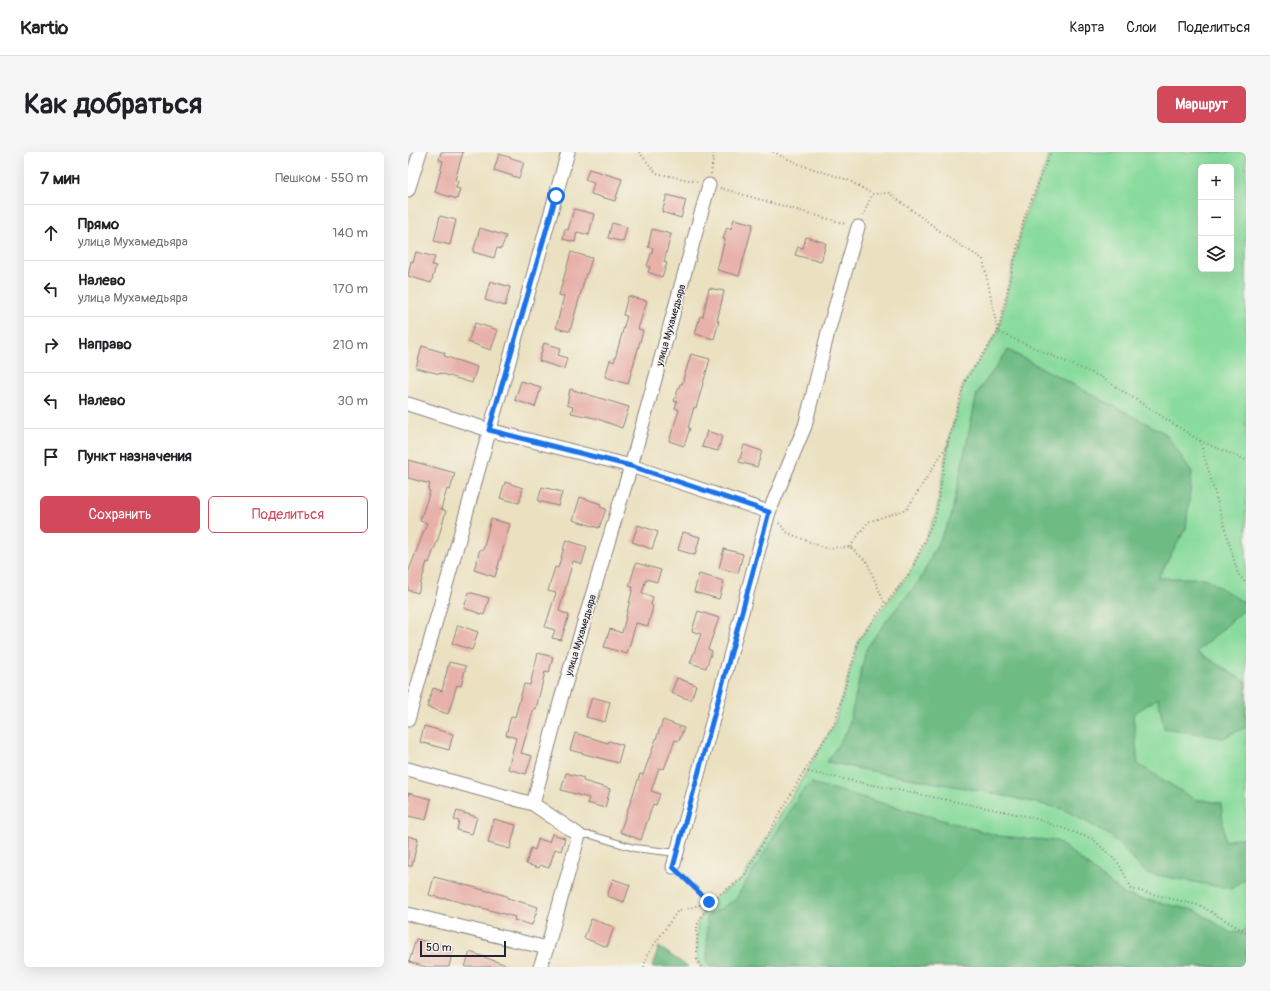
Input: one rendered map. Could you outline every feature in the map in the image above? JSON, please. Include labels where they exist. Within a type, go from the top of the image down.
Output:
[{"type":"street","points":[[408,190],[420,152]]},
{"type":"street","points":[[408,720],[568,152]]},
{"type":"street","name":"улица Мухамедьяра","points":[[533,804],[561,699],[631,466],[709,185]]},
{"type":"street","points":[[673,867],[769,512],[805,426],[828,332],[858,227]]},
{"type":"street","points":[[408,404],[489,430],[631,466],[769,512]]},
{"type":"street","points":[[408,770],[533,804],[578,835],[547,948],[540,967]]},
{"type":"street","points":[[408,914],[547,948]]},
{"type":"lane","points":[[578,835],[591,835],[634,848],[677,853]]},
{"type":"path","points":[[639,152],[656,173],[709,185],[858,227],[872,194]]},
{"type":"path","points":[[709,185],[714,152]]},
{"type":"path","points":[[773,152],[801,165],[848,180],[872,194],[889,193],[952,240],[983,259],[998,332]]},
{"type":"path","points":[[644,967],[647,955],[677,912],[709,902],[743,878],[804,771],[834,725],[859,639],[911,571],[936,515],[948,443],[964,383],[998,332],[1024,218],[1051,152]]},
{"type":"path","points":[[998,332],[1101,377],[1200,441],[1246,460]]},
{"type":"path","points":[[1200,441],[1238,574],[1246,583]]},
{"type":"path","points":[[850,547],[868,522],[907,509],[948,443]]},
{"type":"path","points":[[769,512],[788,533],[825,548],[850,547],[867,562],[885,604]]},
{"type":"path","points":[[804,771],[1030,818],[1093,839],[1119,864],[1132,889],[1201,906],[1246,933]]},
{"type":"path","points":[[673,867],[709,902]]},
{"type":"path","points":[[701,967],[697,960],[696,925],[709,902]]},
{"type":"green space","points":[[1051,152],[1246,152],[1246,967],[701,967],[697,960],[697,925],[709,902],[743,878],[834,725],[859,639],[911,571],[936,515],[948,443],[964,383],[998,332],[1024,218]]},
{"type":"green space","points":[[1008,350],[1165,433],[1192,472],[1186,528],[1158,578],[1205,578],[1246,604],[1246,608],[1197,652],[1246,682],[1246,727],[1223,738],[1164,728],[1158,698],[1133,714],[1138,764],[1194,799],[1221,803],[1225,841],[1246,837],[1246,878],[1231,889],[1146,873],[1111,836],[1063,809],[982,791],[827,762],[848,729],[866,649],[886,621],[920,580],[951,517],[977,393]]},
{"type":"green space","points":[[811,783],[999,836],[1057,841],[1125,895],[1197,911],[1231,933],[1246,930],[1246,967],[711,967],[707,961],[707,917],[735,900],[800,794]]},
{"type":"green space","points":[[659,947],[688,967],[652,967]]},
{"type":"building","points":[[441,152],[463,152],[455,180],[458,181],[456,188],[460,189],[457,199],[435,192],[443,161],[439,160]]},
{"type":"building","points":[[499,154],[524,162],[519,178],[494,170]]},
{"type":"building","points":[[589,169],[622,179],[615,201],[591,194],[594,183],[585,180]]},
{"type":"building","points":[[667,195],[686,200],[681,218],[662,212]]},
{"type":"building","points":[[574,209],[594,214],[589,235],[577,232],[575,242],[563,239],[565,229],[568,230]]},
{"type":"building","points":[[440,216],[456,220],[450,245],[434,241]]},
{"type":"building","points":[[734,219],[753,224],[739,276],[717,270],[727,227],[731,229]]},
{"type":"building","points":[[612,223],[627,227],[623,242],[608,238]]},
{"type":"building","points":[[480,228],[506,236],[501,249],[497,248],[494,258],[473,252]]},
{"type":"building","points":[[652,229],[671,234],[664,262],[667,263],[662,277],[648,272],[650,267],[647,266],[653,248],[648,247]]},
{"type":"building","points":[[806,237],[826,243],[821,262],[795,255],[798,247],[803,248]]},
{"type":"building","points":[[416,252],[435,257],[432,265],[436,266],[431,283],[408,276],[411,261],[413,262]]},
{"type":"building","points":[[571,252],[592,258],[570,331],[568,331],[556,328],[564,296],[559,295]]},
{"type":"building","points":[[490,281],[510,287],[505,306],[485,300]]},
{"type":"building","points":[[709,288],[724,291],[717,321],[719,321],[714,339],[695,334],[700,316],[703,317]]},
{"type":"building","points":[[628,296],[647,301],[638,329],[643,331],[628,384],[605,377],[610,360],[614,362],[627,316],[623,315]]},
{"type":"building","points":[[475,323],[498,330],[491,350],[468,342]]},
{"type":"building","points":[[544,343],[561,348],[558,355],[567,358],[564,369],[539,361]]},
{"type":"building","points":[[422,346],[445,353],[444,356],[477,367],[472,383],[440,373],[416,368]]},
{"type":"building","points":[[691,354],[710,359],[696,408],[694,407],[688,428],[690,428],[684,446],[669,441],[679,410],[675,408],[677,402],[674,401],[680,384],[682,384]]},
{"type":"building","points":[[521,381],[541,387],[535,407],[515,400]]},
{"type":"building","points":[[570,389],[629,407],[622,428],[595,418],[571,413],[573,407],[567,405]]},
{"type":"building","points":[[707,431],[722,436],[718,451],[702,447]]},
{"type":"building","points":[[744,445],[762,451],[757,467],[739,462]]},
{"type":"building","points":[[408,460],[455,473],[450,490],[447,489],[441,509],[446,511],[438,539],[429,563],[427,562],[418,593],[408,590],[408,573],[427,523],[420,521],[430,491],[428,490],[430,484],[408,478]]},
{"type":"building","points":[[505,482],[523,488],[519,503],[500,498]]},
{"type":"building","points":[[542,487],[562,492],[558,506],[538,501]]},
{"type":"building","points":[[580,497],[601,504],[600,507],[606,509],[599,528],[573,520]]},
{"type":"building","points":[[491,519],[510,524],[495,577],[474,570],[480,549],[483,550]]},
{"type":"building","points":[[638,525],[658,532],[652,549],[632,542]]},
{"type":"building","points":[[683,532],[700,537],[695,555],[678,550]]},
{"type":"building","points":[[566,540],[587,547],[582,564],[573,561],[559,611],[569,615],[561,640],[552,638],[555,630],[545,627],[556,593],[548,591],[555,567],[558,568]]},
{"type":"building","points":[[724,549],[743,554],[738,573],[719,568]]},
{"type":"building","points":[[636,563],[661,570],[657,582],[646,579],[642,593],[653,597],[651,605],[653,606],[648,626],[636,623],[627,654],[604,647],[610,629],[622,633],[633,587],[629,586]]},
{"type":"building","points":[[699,574],[724,581],[719,599],[694,592]]},
{"type":"building","points":[[469,592],[489,598],[484,615],[464,608]]},
{"type":"building","points":[[698,611],[719,618],[708,649],[712,651],[706,668],[690,663],[701,634],[692,631]]},
{"type":"building","points":[[458,625],[478,632],[472,650],[452,643]]},
{"type":"building","points":[[538,653],[553,657],[549,673],[545,672],[536,709],[534,708],[521,753],[532,756],[526,774],[508,769],[516,738],[506,735],[511,716],[515,717],[524,684],[530,685]]},
{"type":"building","points":[[449,662],[466,666],[461,686],[457,685],[448,714],[427,707],[433,688],[442,691]]},
{"type":"building","points":[[677,678],[696,685],[691,700],[671,693]]},
{"type":"building","points":[[592,697],[610,702],[605,722],[586,717]]},
{"type":"building","points":[[663,720],[684,728],[679,741],[675,740],[664,769],[659,768],[651,791],[660,794],[656,805],[653,804],[641,840],[620,832],[640,774],[643,775]]},
{"type":"building","points":[[424,726],[453,734],[449,750],[420,742]]},
{"type":"building","points":[[575,733],[608,743],[609,741],[623,745],[618,763],[570,750]]},
{"type":"building","points":[[566,773],[584,778],[583,781],[610,789],[605,808],[587,803],[589,798],[561,790]]},
{"type":"building","points":[[408,793],[431,799],[426,820],[408,816]]},
{"type":"building","points":[[457,811],[477,817],[472,834],[457,830],[459,821],[454,820]]},
{"type":"building","points":[[494,819],[516,825],[510,849],[488,843]]},
{"type":"building","points":[[552,834],[565,838],[561,851],[555,849],[549,868],[540,865],[539,868],[526,864],[531,848],[535,850],[538,839],[549,842]]},
{"type":"building","points":[[408,836],[418,839],[412,866],[408,866]]},
{"type":"building","points":[[434,877],[507,896],[507,898],[538,907],[532,925],[514,920],[515,917],[429,895]]},
{"type":"building","points":[[613,879],[630,885],[624,902],[607,896]]},
{"type":"building","points":[[591,919],[614,927],[607,947],[584,938]]},
{"type":"building","points":[[416,939],[453,948],[449,967],[426,967],[409,962]]},
{"type":"building","points":[[470,952],[509,966],[509,967],[465,967]]},
{"type":"route","points":[[556,196],[489,430],[631,466],[769,512],[673,867],[709,902]]}]
